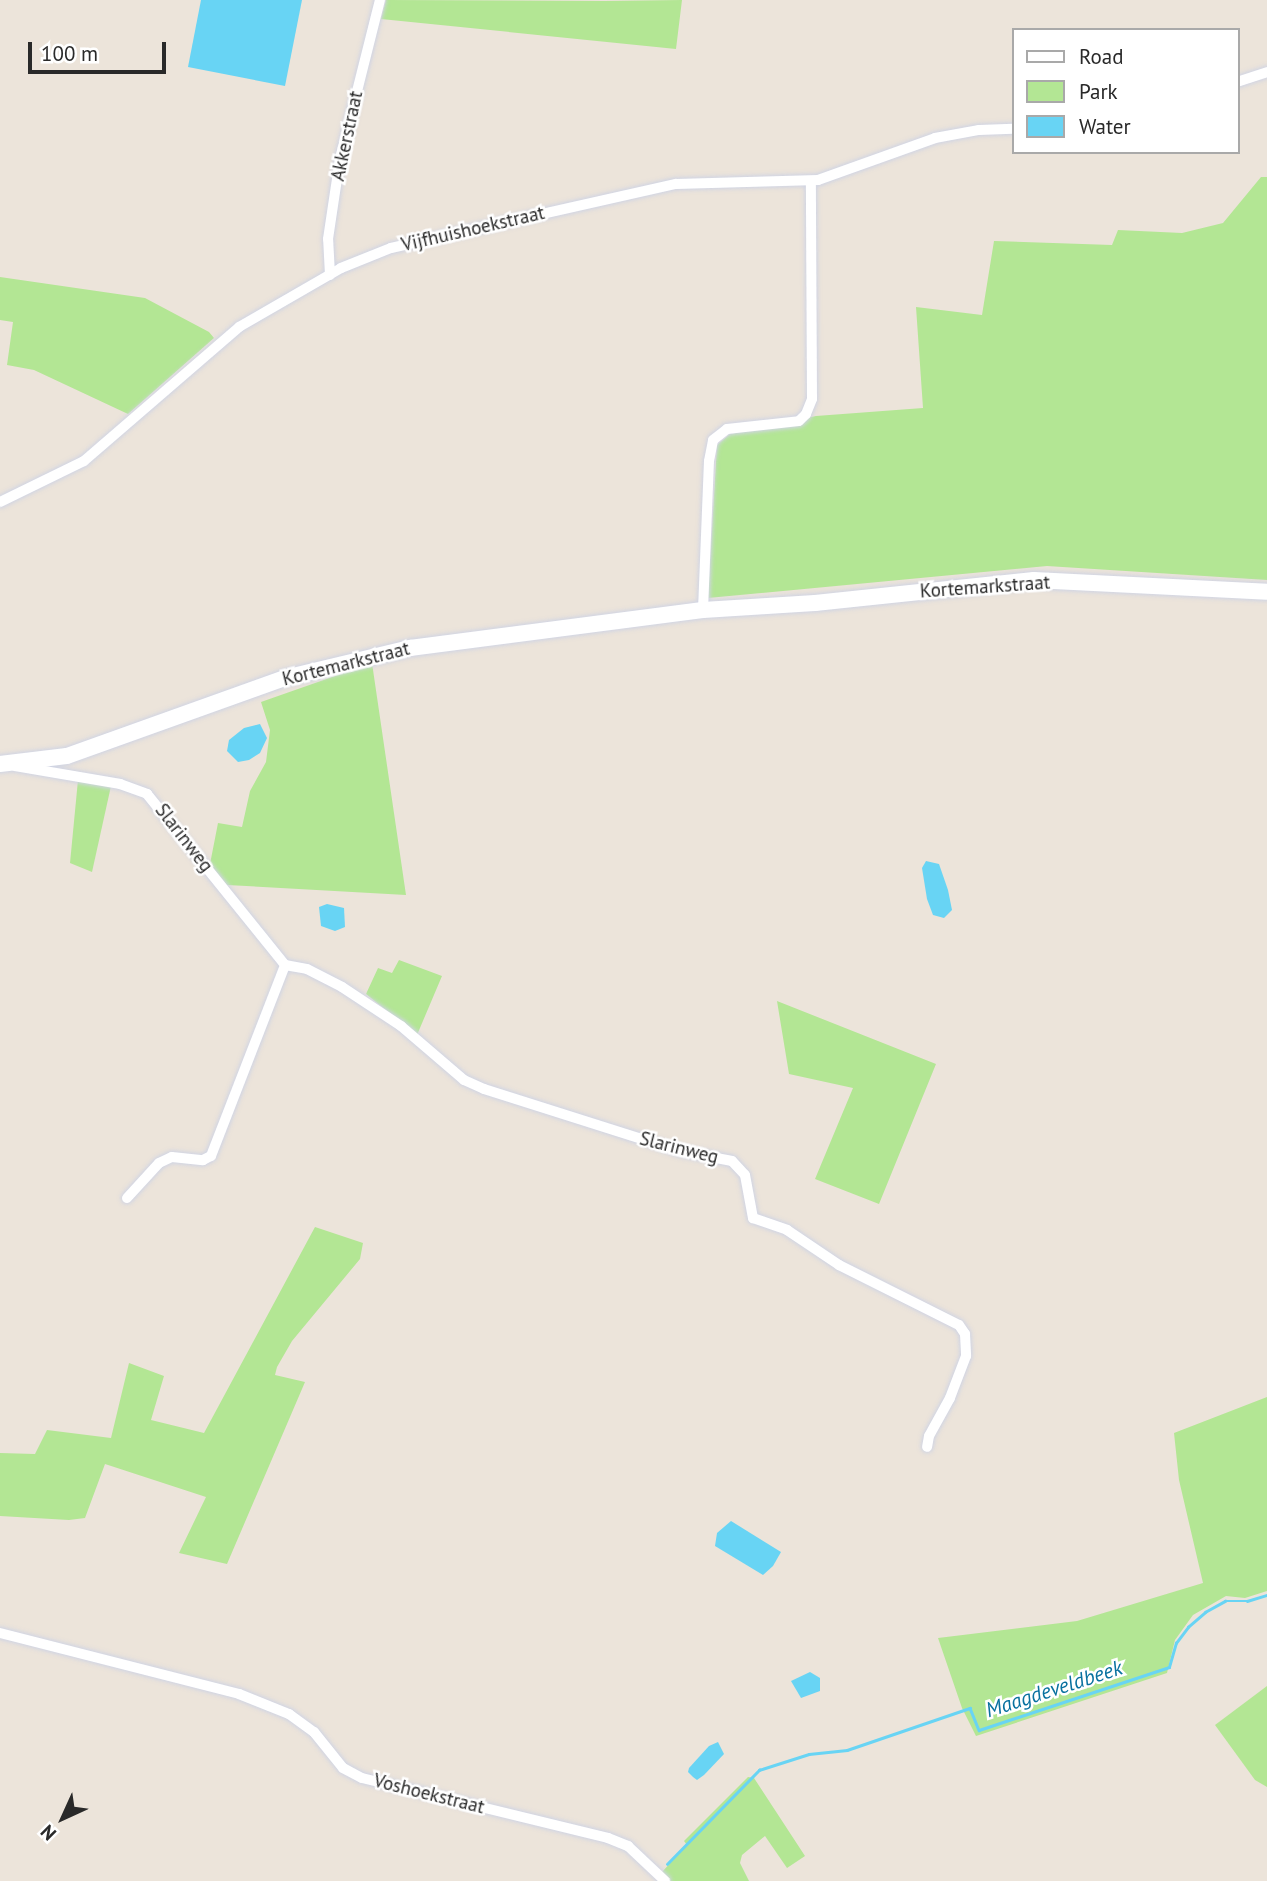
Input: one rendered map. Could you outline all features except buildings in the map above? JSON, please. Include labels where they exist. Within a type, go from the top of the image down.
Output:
[{"type":"street","name":"Akkerstraat","points":[[330,275],[328,239],[340,159],[380,0]]},
{"type":"street","points":[[1239,81],[1267,72]]},
{"type":"street","name":"Vijfhuishoekstraat","points":[[0,502],[84,461],[239,327],[330,275],[412,241],[663,186],[695,182],[811,181],[854,169],[936,138],[979,130],[1012,129]]},
{"type":"street","points":[[703,610],[709,461],[713,440],[727,429],[799,421],[807,414],[812,399],[811,181]]},
{"type":"street","name":"Kortemarkstraat","points":[[3,764],[67,756],[285,678],[410,648],[703,610],[815,603],[1034,580],[1267,592]]},
{"type":"street","name":"Slarinweg","points":[[3,764],[47,774],[120,783],[147,794],[285,965],[307,969],[342,987],[401,1026],[464,1080],[484,1089],[680,1151],[738,1164],[745,1175],[753,1218],[787,1230],[839,1265],[958,1325],[965,1334],[966,1356],[950,1398],[929,1436],[927,1447]]},
{"type":"street","points":[[127,1198],[159,1163],[172,1157],[203,1160],[211,1156],[285,965]]},
{"type":"street","name":"Voshoekstraat","points":[[0,1633],[239,1694],[289,1714],[314,1732],[343,1768],[362,1778],[608,1838],[628,1846],[665,1881]]},
{"type":"green space","points":[[386,0],[682,0],[676,49],[381,19]]},
{"type":"green space","points":[[1261,177],[1267,177],[1267,580],[1047,566],[708,598],[717,445],[730,434],[816,416],[923,408],[916,307],[982,315],[994,241],[1112,245],[1118,230],[1182,233],[1223,223]]},
{"type":"green space","points":[[0,277],[145,298],[209,332],[214,338],[128,414],[34,370],[7,365],[13,322],[0,320]]},
{"type":"green space","points":[[372,663],[406,895],[227,885],[210,864],[218,823],[242,827],[250,791],[266,762],[270,730],[261,702]]},
{"type":"green space","points":[[78,780],[111,786],[92,872],[70,863]]},
{"type":"green space","points":[[399,960],[442,976],[417,1035],[366,994],[378,968],[392,973]]},
{"type":"green space","points":[[777,1001],[936,1064],[879,1204],[815,1179],[853,1088],[789,1074]]},
{"type":"green space","points":[[315,1227],[363,1243],[360,1259],[292,1341],[277,1367],[275,1375],[305,1382],[227,1564],[179,1553],[206,1497],[105,1464],[85,1518],[69,1520],[0,1516],[0,1453],[35,1454],[47,1430],[111,1438],[129,1363],[164,1376],[151,1420],[204,1433]]},
{"type":"green space","points":[[1267,1397],[1267,1591],[1245,1598],[1226,1596],[1193,1615],[1175,1640],[1167,1673],[976,1736],[962,1708],[938,1638],[1077,1621],[1203,1583],[1179,1480],[1174,1433]]},
{"type":"green space","points":[[1267,1686],[1267,1787],[1255,1780],[1215,1725]]},
{"type":"green space","points":[[748,1777],[754,1778],[805,1856],[787,1868],[765,1836],[742,1855],[740,1863],[749,1881],[669,1881],[662,1872],[687,1845],[684,1841]]},
{"type":"water","points":[[201,0],[302,0],[285,86],[188,67]]},
{"type":"water","points":[[260,724],[267,738],[260,753],[249,760],[238,762],[227,751],[229,740],[244,728]]},
{"type":"water","points":[[926,861],[939,864],[948,890],[952,910],[944,918],[933,915],[927,899],[922,868]]},
{"type":"water","points":[[327,904],[344,908],[345,927],[335,931],[321,926],[319,907]]},
{"type":"water","points":[[731,1521],[781,1552],[773,1566],[763,1575],[715,1546],[717,1533]]},
{"type":"water","points":[[810,1672],[820,1678],[820,1691],[801,1698],[791,1681]]},
{"type":"water","points":[[718,1742],[724,1754],[697,1780],[688,1772],[689,1768],[709,1746]]},
{"type":"waterway","name":"Maagdeveldbeek","points":[[667,1864],[759,1770],[809,1754],[847,1750],[970,1708],[979,1730],[1169,1667],[1176,1643],[1188,1627],[1205,1612],[1225,1601],[1247,1601],[1267,1595]]}]
